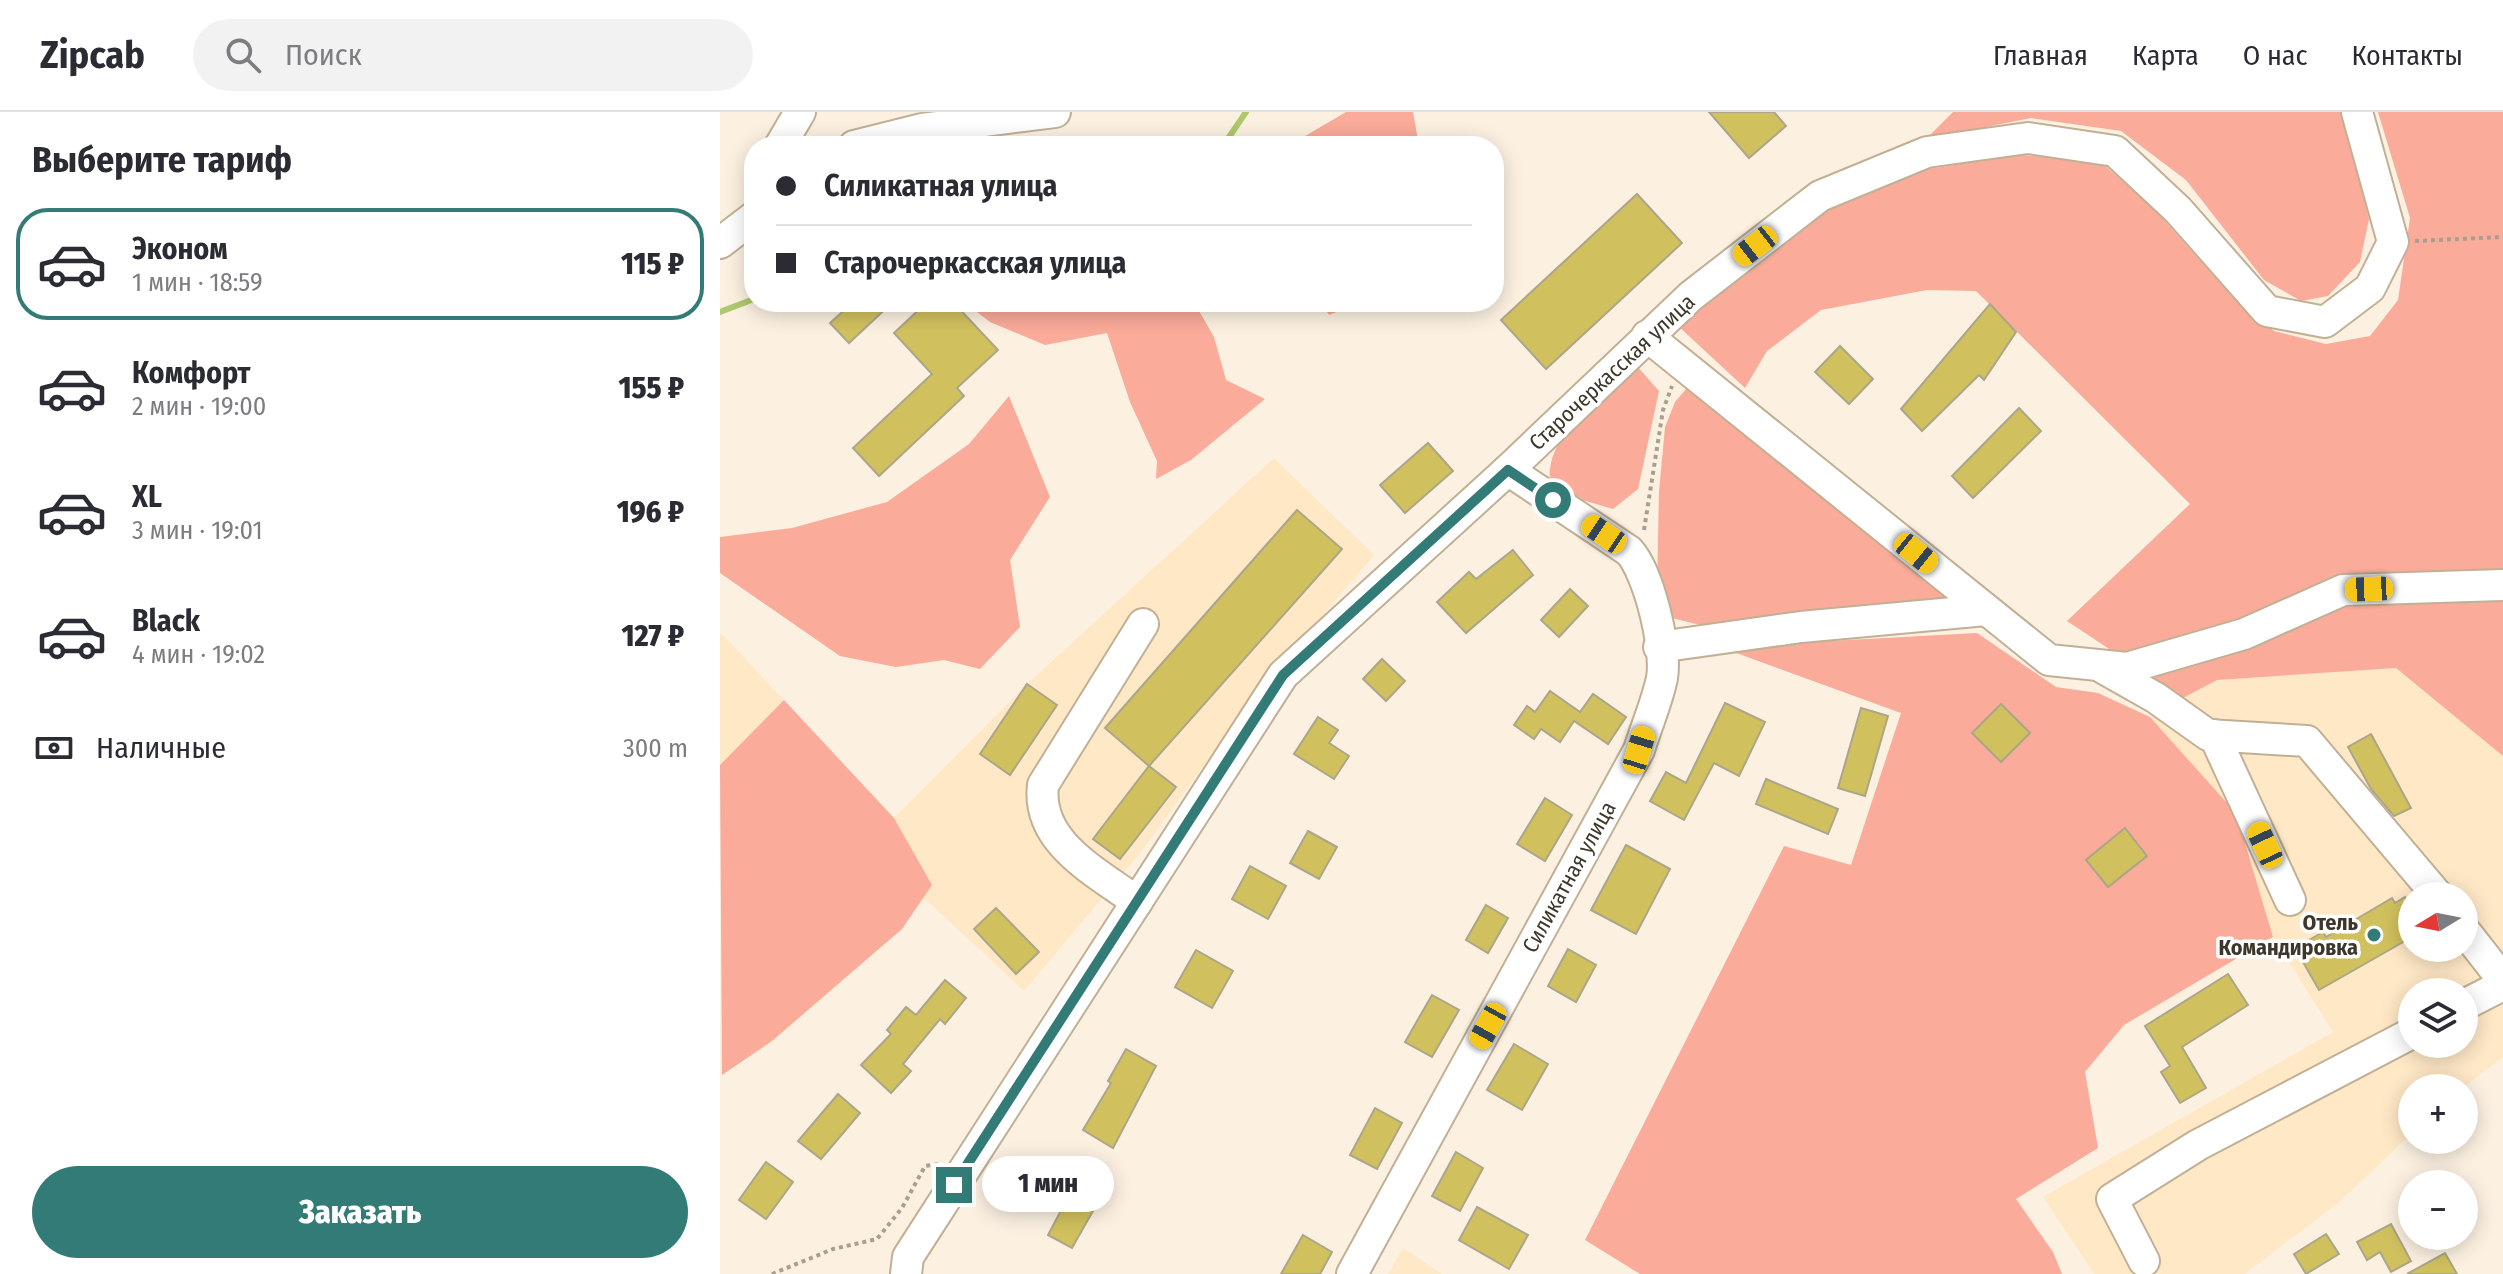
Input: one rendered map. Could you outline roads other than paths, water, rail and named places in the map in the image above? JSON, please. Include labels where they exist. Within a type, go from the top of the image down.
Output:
[{"type":"street","points":[[786,136],[800,112]]},
{"type":"street","points":[[894,136],[922,129],[1055,112]]},
{"type":"street","name":"Старочеркасская улица","points":[[906,1274],[908,1257],[1283,675],[1508,470],[1691,296],[1820,196],[1927,152],[2028,138],[2115,151],[2178,210],[2267,311],[2325,322],[2370,288],[2393,242],[2357,112]]},
{"type":"street","points":[[720,243],[744,225]]},
{"type":"street","points":[[1647,336],[2049,660],[2127,668],[2244,634],[2343,590],[2503,585]]},
{"type":"street","name":"Силикатная улица","points":[[1352,1274],[1639,750],[1662,676],[1654,611],[1641,564],[1629,551],[1508,470]]},
{"type":"street","points":[[1659,647],[1801,627],[1986,610]]},
{"type":"street","points":[[1137,902],[1062,845],[1045,822],[1041,803],[1043,785],[1143,624]]},
{"type":"street","points":[[2098,665],[2156,698],[2208,735],[2307,741],[2426,882]]},
{"type":"street","points":[[2214,735],[2290,900]]},
{"type":"street","points":[[2478,949],[2503,982],[2478,997]]},
{"type":"street","points":[[2144,1261],[2112,1199],[2198,1145],[2398,1040]]},
{"type":"waterway","points":[[1230,136],[1246,112]]},
{"type":"waterway","points":[[720,312],[744,303]]},
{"type":"place","name":"Отель Командировка","points":[[2374,935]]}]
